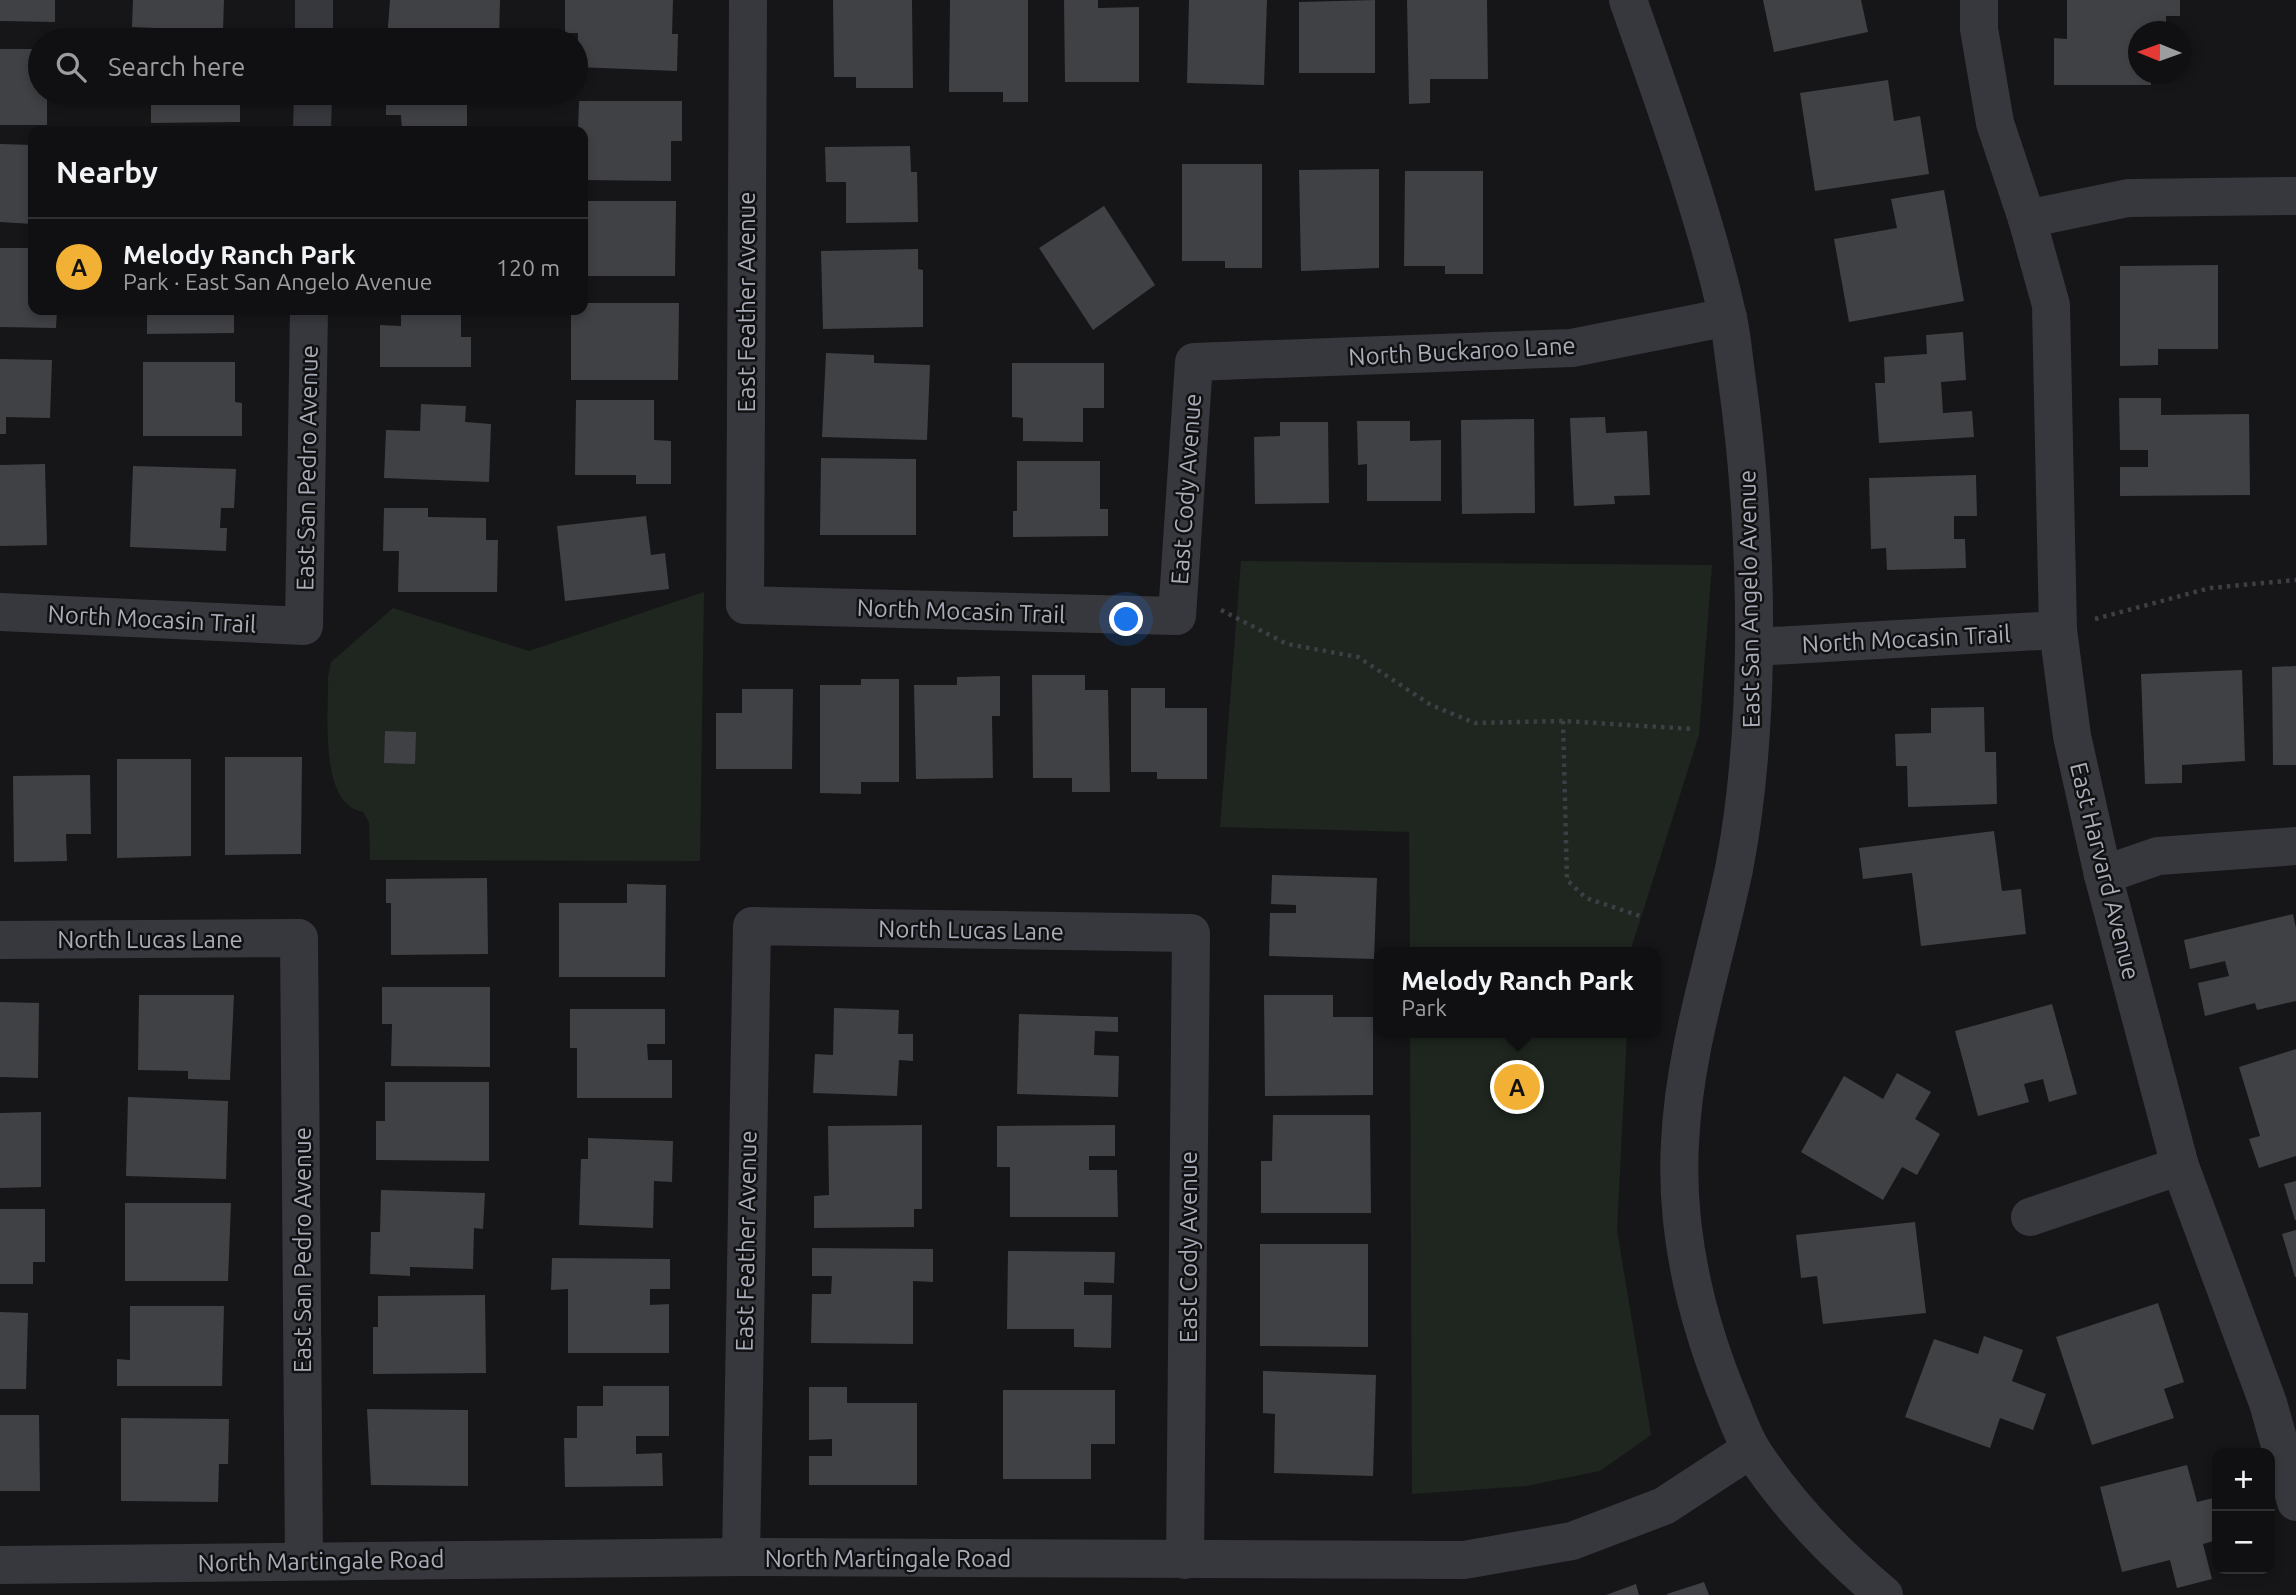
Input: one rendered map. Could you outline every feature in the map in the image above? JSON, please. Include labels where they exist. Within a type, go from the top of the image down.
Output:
[{"type":"street","points":[[314,0],[314,28]]},
{"type":"street","name":"East Feather Avenue","points":[[745,605],[748,0]]},
{"type":"street","name":"East San Angelo Avenue","points":[[1628,0],[1698,211],[1728,317],[1743,422],[1754,647],[1751,740],[1744,808],[1688,1068],[1679,1142],[1680,1198],[1698,1311],[1716,1369],[1751,1449],[1824,1539],[1884,1595]]},
{"type":"street","name":"East Harvard Avenue","points":[[1979,0],[1979,29],[1995,123],[2027,219],[2051,305],[2058,630],[2072,737],[2103,875],[2180,1166],[2269,1403],[2296,1502]]},
{"type":"street","points":[[312,126],[313,105]]},
{"type":"street","points":[[2027,219],[2128,198],[2296,196]]},
{"type":"street","name":"East San Pedro Avenue","points":[[304,626],[309,315]]},
{"type":"street","name":"North Buckaroo Lane","points":[[1194,362],[1572,348],[1728,317]]},
{"type":"street","name":"East Cody Avenue","points":[[1177,616],[1194,362]]},
{"type":"street","name":"North Mocasin Trail","points":[[745,605],[1177,616]]},
{"type":"street","name":"North Mocasin Trail","points":[[0,612],[304,626]]},
{"type":"street","name":"North Mocasin Trail","points":[[1754,647],[2058,630]]},
{"type":"street","points":[[2103,875],[2158,856],[2296,846]]},
{"type":"street","name":"East Feather Avenue","points":[[741,1556],[752,926]]},
{"type":"street","name":"North Lucas Lane","points":[[752,926],[1191,933]]},
{"type":"street","name":"East Cody Avenue","points":[[1185,1560],[1191,933]]},
{"type":"street","name":"East San Pedro Avenue","points":[[299,939],[304,1561]]},
{"type":"street","name":"North Lucas Lane","points":[[0,940],[299,939]]},
{"type":"street","points":[[2030,1217],[2180,1166]]},
{"type":"street","name":"North Martingale Road","points":[[0,1565],[741,1556],[1464,1560],[1572,1541],[1664,1506],[1751,1449]]},
{"type":"path","points":[[2095,619],[2210,588],[2296,580]]},
{"type":"path","points":[[1221,610],[1287,644],[1358,657],[1431,705],[1475,723],[1563,721],[1693,729]]},
{"type":"path","points":[[1563,721],[1567,880],[1586,898],[1640,916]]},
{"type":"shaded area","points":[[1241,561],[1712,565],[1699,735],[1632,947],[1410,947],[1409,832],[1220,827]]},
{"type":"shaded area","points":[[704,592],[700,861],[370,860],[369,822],[363,812],[349,805],[339,793],[332,775],[328,733],[328,677],[331,662],[393,608],[529,651]]},
{"type":"shaded area","points":[[1410,1038],[1627,1038],[1617,1230],[1651,1435],[1600,1471],[1526,1486],[1412,1494]]},
{"type":"building","points":[[0,0],[55,0],[55,22],[0,21]]},
{"type":"building","points":[[133,0],[224,0],[223,28],[132,27]]},
{"type":"building","points":[[390,0],[500,0],[499,28],[388,28]]},
{"type":"building","points":[[565,0],[673,0],[672,34],[678,34],[677,71],[588,67],[588,28],[565,28]]},
{"type":"building","points":[[833,0],[912,0],[913,88],[856,88],[856,77],[834,77]]},
{"type":"building","points":[[950,0],[1028,0],[1028,102],[1003,102],[1003,92],[949,92]]},
{"type":"building","points":[[1064,0],[1098,0],[1098,8],[1139,7],[1139,82],[1065,82]]},
{"type":"building","points":[[1189,0],[1267,0],[1264,85],[1187,83]]},
{"type":"building","points":[[1375,0],[1375,73],[1299,73],[1299,2]]},
{"type":"building","points":[[1407,0],[1487,0],[1488,79],[1430,79],[1430,103],[1409,104]]},
{"type":"building","points":[[1763,0],[1861,0],[1868,32],[1774,52]]},
{"type":"building","points":[[2067,0],[2180,0],[2180,16],[2166,16],[2166,21],[2128,21],[2128,84],[2151,85],[2054,85],[2054,38],[2067,39]]},
{"type":"building","points":[[0,49],[28,49],[28,105],[47,105],[47,125],[0,125]]},
{"type":"building","points":[[1888,80],[1894,121],[1920,116],[1929,174],[1815,191],[1800,93]]},
{"type":"building","points":[[588,101],[682,101],[682,141],[671,141],[671,181],[588,180],[588,126],[578,126],[579,105],[588,105]]},
{"type":"building","points":[[151,105],[240,105],[240,122],[151,123]]},
{"type":"building","points":[[386,105],[467,105],[467,126],[402,126],[401,115],[386,115]]},
{"type":"building","points":[[0,144],[28,145],[28,224],[0,222]]},
{"type":"building","points":[[910,146],[911,172],[917,172],[918,222],[846,223],[846,182],[826,182],[825,147]]},
{"type":"building","points":[[1182,164],[1262,164],[1262,268],[1225,268],[1225,261],[1182,261]]},
{"type":"building","points":[[1379,169],[1379,268],[1301,271],[1299,170]]},
{"type":"building","points":[[1405,171],[1483,171],[1483,274],[1445,274],[1445,266],[1404,266]]},
{"type":"building","points":[[1944,190],[1964,301],[1849,322],[1834,239],[1897,228],[1891,199]]},
{"type":"building","points":[[588,201],[676,201],[675,276],[588,276]]},
{"type":"building","points":[[1104,206],[1155,285],[1093,330],[1039,248]]},
{"type":"building","points":[[0,248],[28,248],[28,315],[57,315],[56,328],[0,327]]},
{"type":"building","points":[[918,249],[918,269],[923,270],[923,327],[823,329],[821,251]]},
{"type":"building","points":[[2218,265],[2218,349],[2158,349],[2158,365],[2120,366],[2120,266]]},
{"type":"building","points":[[588,303],[679,303],[678,380],[571,380],[571,315],[588,315]]},
{"type":"building","points":[[147,315],[234,315],[234,333],[147,334]]},
{"type":"building","points":[[401,315],[461,315],[461,337],[471,337],[471,367],[380,367],[380,325],[401,326]]},
{"type":"building","points":[[1963,332],[1966,380],[1941,382],[1943,413],[1972,411],[1974,437],[1879,443],[1875,383],[1885,383],[1884,357],[1927,354],[1926,335]]},
{"type":"building","points":[[826,353],[874,355],[874,363],[930,365],[927,440],[822,437]]},
{"type":"building","points":[[0,359],[52,360],[50,418],[6,417],[6,434],[0,434]]},
{"type":"building","points":[[143,362],[235,362],[235,402],[242,403],[242,436],[143,436]]},
{"type":"building","points":[[1012,363],[1104,363],[1104,408],[1083,408],[1083,442],[1023,441],[1023,418],[1012,417]]},
{"type":"building","points":[[2119,398],[2161,398],[2161,415],[2249,414],[2250,495],[2120,496],[2120,467],[2148,467],[2148,450],[2120,450]]},
{"type":"building","points":[[576,400],[654,400],[654,440],[671,441],[671,484],[636,484],[636,475],[575,475]]},
{"type":"building","points":[[421,404],[466,406],[465,422],[491,424],[489,482],[384,478],[386,430],[420,431]]},
{"type":"building","points":[[1605,417],[1606,433],[1647,431],[1650,495],[1614,496],[1615,504],[1574,506],[1570,418]]},
{"type":"building","points":[[1534,419],[1535,513],[1462,514],[1461,420]]},
{"type":"building","points":[[1357,421],[1410,421],[1410,441],[1441,440],[1441,501],[1367,501],[1367,464],[1358,465]]},
{"type":"building","points":[[1280,422],[1328,422],[1329,503],[1255,504],[1254,437],[1280,436]]},
{"type":"building","points":[[821,458],[916,459],[916,535],[820,535]]},
{"type":"building","points":[[1017,461],[1100,461],[1100,509],[1108,509],[1108,536],[1013,537],[1013,511],[1017,511]]},
{"type":"building","points":[[45,464],[47,545],[0,546],[0,465]]},
{"type":"building","points":[[133,466],[236,469],[234,508],[221,508],[220,528],[227,528],[226,551],[130,547]]},
{"type":"building","points":[[1976,475],[1977,516],[1954,516],[1954,539],[1965,539],[1966,568],[1887,570],[1886,548],[1871,549],[1869,478]]},
{"type":"building","points":[[384,508],[428,508],[428,517],[486,518],[486,540],[498,540],[497,592],[398,592],[399,551],[383,551]]},
{"type":"building","points":[[646,516],[651,555],[665,553],[669,589],[565,601],[557,526]]},
{"type":"building","points":[[2296,666],[2296,765],[2273,765],[2272,667]]},
{"type":"building","points":[[2242,670],[2245,761],[2182,765],[2182,783],[2145,784],[2141,674]]},
{"type":"building","points":[[1032,675],[1085,675],[1085,690],[1108,690],[1110,792],[1072,792],[1072,778],[1033,778]]},
{"type":"building","points":[[1000,676],[1000,716],[992,716],[993,778],[916,779],[914,685],[957,685],[957,677]]},
{"type":"building","points":[[861,679],[899,679],[899,782],[861,782],[861,794],[820,793],[820,685],[861,685]]},
{"type":"building","points":[[1131,688],[1165,688],[1165,708],[1207,708],[1207,779],[1157,779],[1157,772],[1131,772]]},
{"type":"building","points":[[742,689],[793,689],[792,769],[716,769],[716,713],[742,713]]},
{"type":"building","points":[[1984,707],[1985,752],[1996,752],[1997,804],[1908,807],[1907,766],[1896,766],[1895,734],[1931,733],[1931,708]]},
{"type":"building","points":[[385,731],[416,732],[415,764],[384,763]]},
{"type":"building","points":[[225,757],[302,757],[301,854],[225,855]]},
{"type":"building","points":[[117,759],[191,759],[191,856],[117,858]]},
{"type":"building","points":[[90,775],[91,834],[66,834],[67,861],[14,862],[13,776]]},
{"type":"building","points":[[1994,831],[2002,891],[2021,889],[2026,934],[1921,946],[1912,873],[1863,879],[1859,848]]},
{"type":"building","points":[[1272,875],[1377,878],[1374,959],[1269,956],[1270,913],[1296,913],[1296,905],[1271,904]]},
{"type":"building","points":[[487,878],[488,954],[391,955],[391,903],[386,903],[386,879]]},
{"type":"building","points":[[627,884],[666,885],[665,977],[559,977],[559,903],[627,903]]},
{"type":"building","points":[[2293,914],[2296,928],[2296,1001],[2257,1010],[2255,1003],[2205,1016],[2198,983],[2229,976],[2225,961],[2190,969],[2184,940]]},
{"type":"building","points":[[382,987],[490,987],[490,1067],[391,1066],[392,1024],[382,1024]]},
{"type":"building","points":[[139,995],[234,995],[230,1080],[188,1079],[188,1071],[138,1070]]},
{"type":"building","points":[[1264,995],[1333,995],[1333,1017],[1373,1017],[1373,1095],[1265,1096]]},
{"type":"building","points":[[0,1002],[39,1003],[38,1078],[0,1077]]},
{"type":"building","points":[[2052,1004],[2077,1094],[2049,1102],[2043,1079],[2024,1084],[2029,1102],[1978,1116],[1955,1031]]},
{"type":"building","points":[[834,1008],[899,1010],[898,1034],[913,1034],[913,1061],[899,1060],[897,1096],[813,1093],[815,1054],[833,1055]]},
{"type":"building","points":[[570,1009],[665,1009],[665,1044],[647,1044],[648,1060],[672,1060],[672,1098],[577,1098],[577,1048],[570,1048]]},
{"type":"building","points":[[1019,1014],[1118,1017],[1118,1032],[1095,1031],[1094,1055],[1119,1056],[1118,1097],[1017,1094]]},
{"type":"building","points":[[2296,1049],[2296,1156],[2259,1168],[2249,1139],[2260,1136],[2239,1067]]},
{"type":"building","points":[[1897,1073],[1931,1092],[1915,1119],[1940,1134],[1917,1175],[1902,1167],[1883,1200],[1801,1152],[1844,1076],[1883,1099]]},
{"type":"building","points":[[385,1082],[489,1082],[489,1161],[376,1160],[376,1121],[385,1121]]},
{"type":"building","points":[[128,1097],[228,1101],[226,1179],[126,1176]]},
{"type":"building","points":[[41,1112],[41,1187],[0,1188],[0,1113]]},
{"type":"building","points":[[1273,1115],[1370,1115],[1371,1213],[1261,1213],[1261,1161],[1272,1161]]},
{"type":"building","points":[[922,1125],[922,1209],[914,1209],[914,1227],[814,1228],[814,1196],[829,1195],[828,1126]]},
{"type":"building","points":[[1115,1125],[1115,1156],[1089,1156],[1089,1170],[1117,1170],[1118,1217],[1010,1217],[1010,1167],[997,1167],[997,1126]]},
{"type":"building","points":[[588,1138],[673,1141],[672,1182],[654,1181],[653,1228],[579,1225],[581,1159],[588,1159]]},
{"type":"building","points":[[2296,1181],[2296,1220],[2295,1220],[2284,1184]]},
{"type":"building","points":[[381,1190],[485,1193],[483,1229],[474,1228],[473,1269],[410,1267],[410,1276],[370,1274],[371,1232],[380,1232]]},
{"type":"building","points":[[125,1203],[231,1203],[228,1281],[125,1281]]},
{"type":"building","points":[[0,1209],[45,1209],[45,1262],[33,1262],[33,1284],[0,1284]]},
{"type":"building","points":[[1915,1222],[1926,1313],[1823,1324],[1817,1276],[1801,1278],[1796,1235]]},
{"type":"building","points":[[2296,1230],[2296,1277],[2295,1277],[2282,1234]]},
{"type":"building","points":[[1260,1244],[1368,1244],[1368,1347],[1260,1346]]},
{"type":"building","points":[[812,1248],[933,1249],[933,1282],[913,1281],[913,1344],[811,1343],[812,1294],[831,1294],[832,1276],[812,1276]]},
{"type":"building","points":[[1008,1251],[1115,1252],[1114,1283],[1084,1282],[1084,1295],[1112,1295],[1111,1348],[1074,1347],[1074,1329],[1007,1329]]},
{"type":"building","points":[[552,1258],[670,1259],[670,1289],[650,1289],[650,1305],[669,1304],[669,1353],[568,1353],[568,1289],[551,1290]]},
{"type":"building","points":[[485,1295],[486,1373],[373,1374],[373,1327],[378,1327],[378,1296]]},
{"type":"building","points":[[2158,1303],[2184,1382],[2164,1389],[2174,1418],[2092,1445],[2056,1337]]},
{"type":"building","points":[[130,1306],[224,1306],[222,1386],[117,1386],[117,1359],[130,1360]]},
{"type":"building","points":[[0,1312],[28,1313],[26,1389],[0,1389]]},
{"type":"building","points":[[1984,1336],[2023,1350],[2012,1381],[2046,1394],[2033,1430],[2000,1418],[1990,1448],[1905,1417],[1934,1339],[1978,1354]]},
{"type":"building","points":[[1263,1371],[1376,1375],[1373,1476],[1274,1473],[1275,1414],[1263,1413]]},
{"type":"building","points":[[603,1386],[669,1386],[669,1436],[636,1436],[636,1454],[662,1453],[663,1486],[565,1487],[564,1438],[577,1438],[577,1406],[603,1406]]},
{"type":"building","points":[[809,1387],[847,1387],[847,1403],[917,1403],[917,1485],[809,1485],[809,1456],[832,1456],[832,1439],[809,1440]]},
{"type":"building","points":[[1003,1390],[1115,1390],[1115,1444],[1091,1444],[1091,1479],[1003,1479]]},
{"type":"building","points":[[367,1409],[468,1410],[468,1486],[371,1485]]},
{"type":"building","points":[[0,1415],[39,1415],[40,1491],[0,1491]]},
{"type":"building","points":[[121,1418],[229,1419],[228,1464],[219,1464],[218,1502],[121,1501]]},
{"type":"building","points":[[2187,1465],[2197,1502],[2212,1498],[2212,1541],[2203,1544],[2212,1579],[2177,1588],[2170,1560],[2122,1572],[2100,1487]]},
{"type":"building","points":[[1704,1582],[1709,1595],[1667,1595],[1667,1594]]},
{"type":"building","points":[[1636,1584],[1639,1595],[1606,1595]]},
{"type":"place","name":"Melody Ranch Park","points":[[1517,1087]]}]
